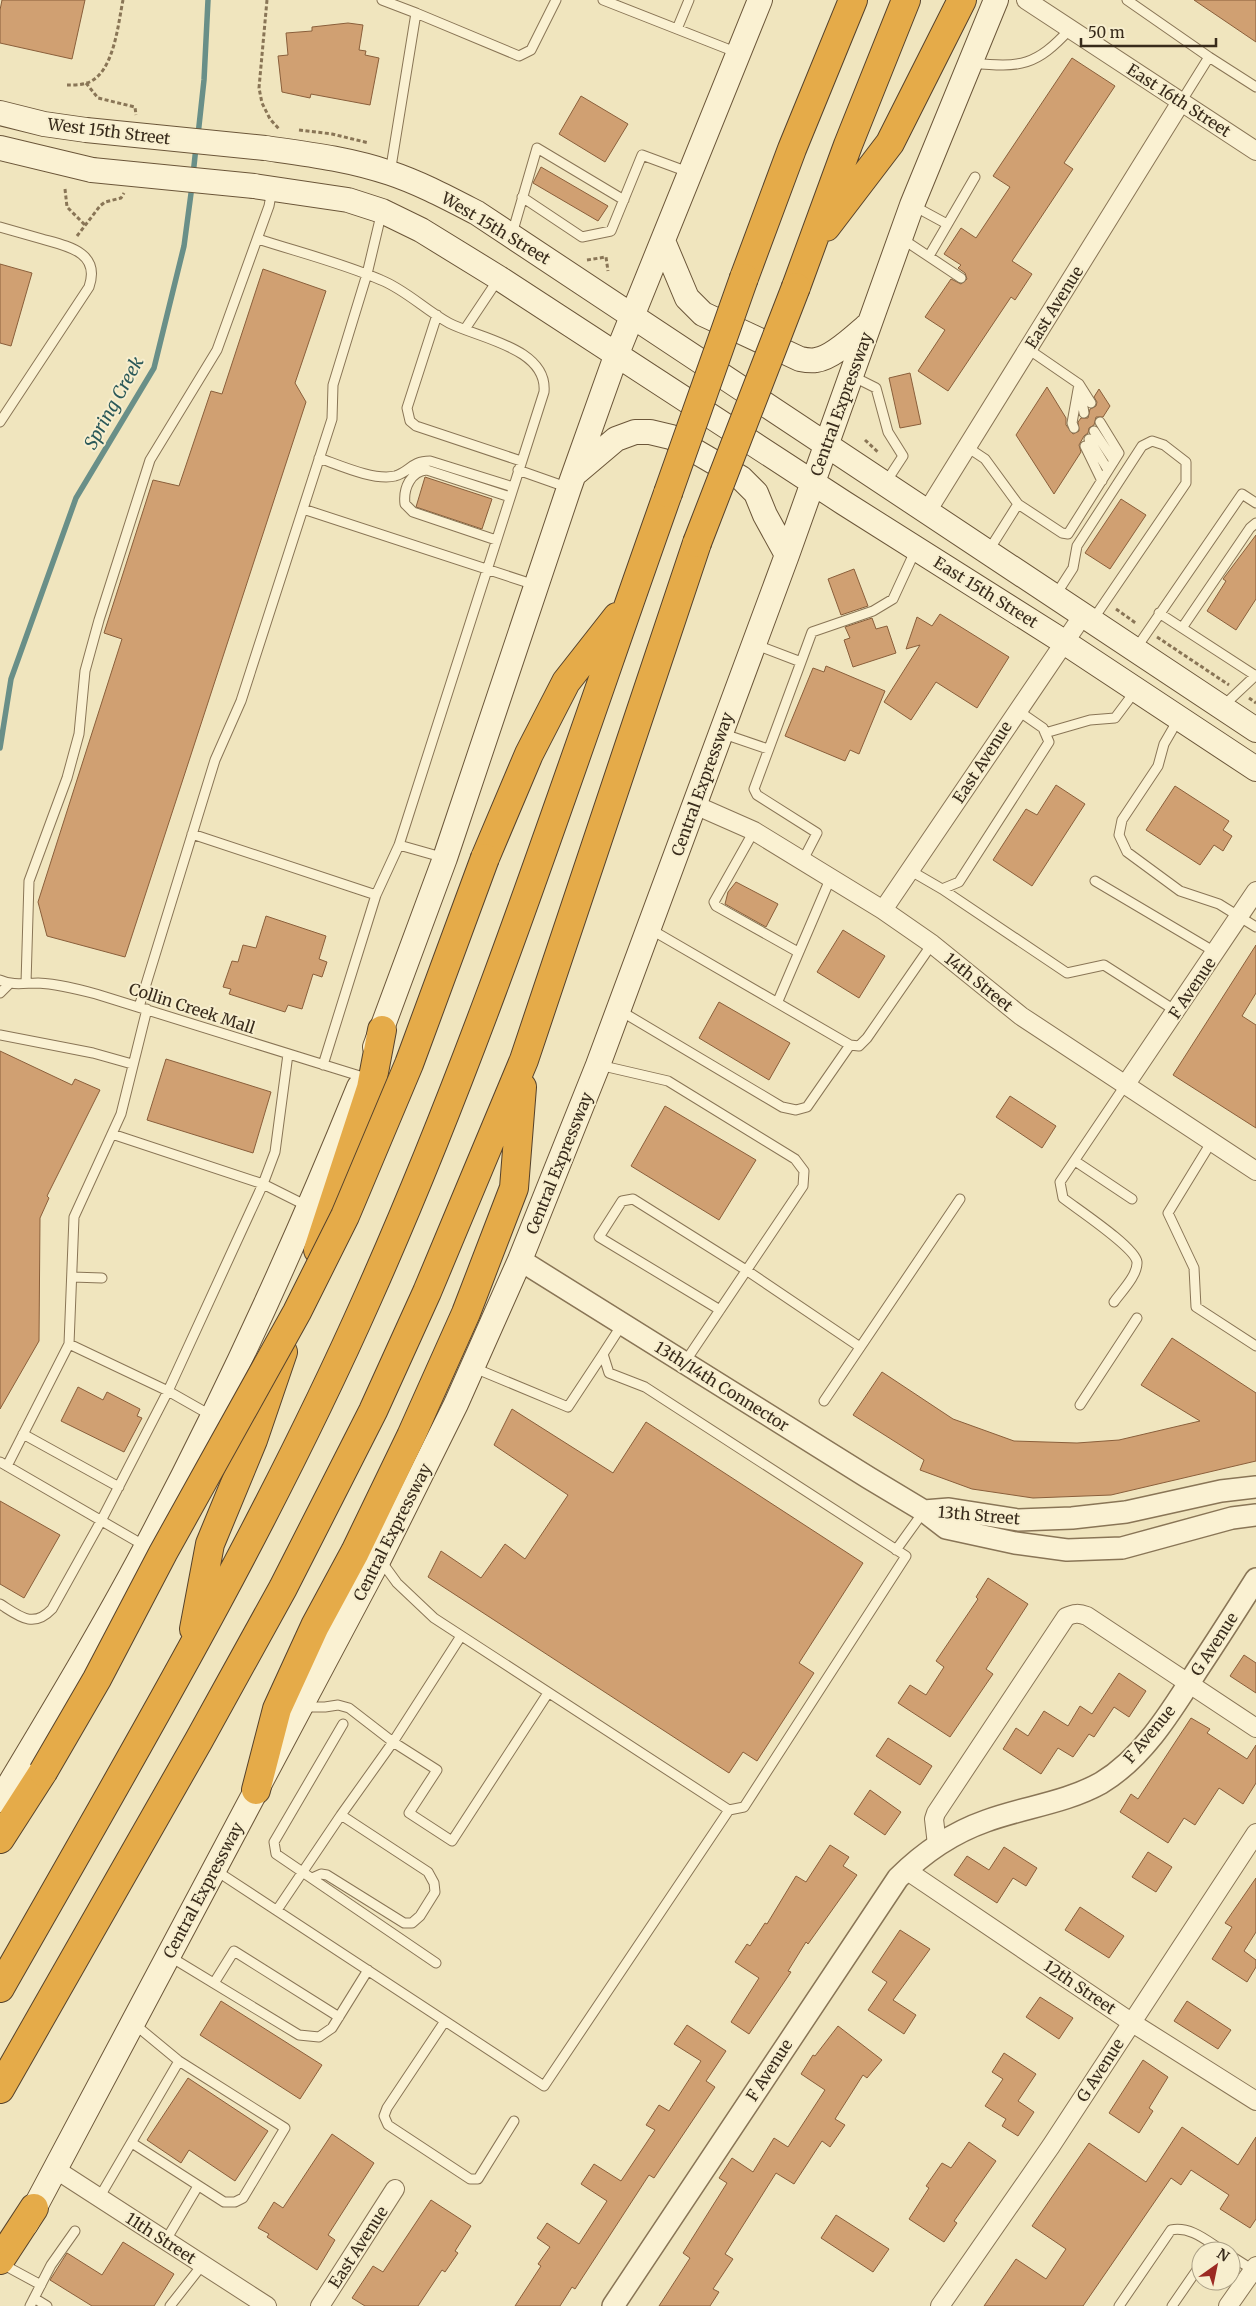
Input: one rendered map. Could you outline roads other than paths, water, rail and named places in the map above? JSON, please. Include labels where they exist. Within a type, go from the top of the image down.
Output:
[{"type":"highway","points":[[0,1988],[189,1655],[312,1418],[368,1298],[421,1174],[496,980],[744,278],[792,148],[853,0]]},
{"type":"highway","points":[[0,2090],[199,1740],[314,1530],[373,1411],[423,1301],[524,1060],[697,543],[796,287],[848,144],[906,0]]},
{"type":"highway","points":[[810,248],[890,143],[962,0]]},
{"type":"highway","points":[[0,1839],[43,1772],[97,1679],[163,1553],[297,1312],[344,1216],[409,1064],[485,858],[529,754],[566,682],[630,600]]},
{"type":"highway","points":[[189,1655],[210,1544],[253,1440],[349,1161],[371,1088],[382,1030]]},
{"type":"highway","points":[[256,1790],[278,1708],[315,1626],[355,1552],[415,1428],[466,1313],[514,1188],[524,1060]]},
{"type":"highway","points":[[1,2266],[34,2208]]},
{"type":"main road","points":[[0,1800],[94,1642],[146,1546],[212,1416],[309,1207],[364,1077],[445,858],[616,356],[740,54],[760,0]]},
{"type":"main road","name":"Central Expressway","points":[[34,2208],[379,1559],[430,1459],[520,1260],[619,1010],[827,446],[912,205],[996,0]]},
{"type":"main road","name":"West 15th Street","points":[[0,113],[44,124],[86,130],[265,148],[312,155],[390,173],[431,189],[512,234],[827,446]]},
{"type":"main road","points":[[0,148],[92,170],[263,187],[348,200],[382,211],[421,230],[499,278],[616,356]]},
{"type":"main road","points":[[382,211],[390,173]]},
{"type":"main road","points":[[663,241],[687,298],[703,314],[800,359],[817,360],[824,357],[841,348],[869,324]]},
{"type":"main road","name":"East 15th Street","points":[[616,356],[812,483],[1064,642],[1256,769]]},
{"type":"main road","points":[[572,481],[616,439],[635,432],[650,432],[671,437],[741,478],[756,493],[765,515],[787,555]]},
{"type":"main road","name":"East 15th Street","points":[[827,446],[1256,730]]},
{"type":"main road","points":[[1160,705],[1201,716],[1211,714],[1222,708]]},
{"type":"street","name":"East 16th Street","points":[[1026,0],[1256,151]]},
{"type":"street","name":"East Avenue","points":[[926,513],[1181,102]]},
{"type":"street","name":"East Avenue","points":[[883,910],[1064,642],[1087,618]]},
{"type":"street","name":"14th Street","points":[[695,805],[754,831],[831,876],[932,944],[1021,1016],[1256,1170]]},
{"type":"street","name":"F Avenue","points":[[1126,1084],[1256,891]]},
{"type":"street","name":"13th/14th Connector","points":[[520,1260],[924,1511]]},
{"type":"street","name":"13th Street","points":[[924,1511],[949,1509],[1018,1520],[1072,1518],[1126,1512],[1221,1491],[1256,1487]]},
{"type":"street","name":"13th Street","points":[[924,1511],[946,1528],[1015,1543],[1067,1550],[1122,1548],[1232,1518],[1256,1515]]},
{"type":"street","name":"G Avenue","points":[[1189,1683],[1256,1579]]},
{"type":"street","points":[[937,1845],[934,1819],[936,1813],[1066,1618],[1074,1614],[1087,1616],[1256,1728]]},
{"type":"street","name":"F Avenue","points":[[613,2306],[883,1898],[906,1870],[937,1845],[985,1821],[1062,1799],[1101,1782],[1123,1766],[1142,1747],[1189,1683]]},
{"type":"street","name":"G Avenue","points":[[940,2306],[1051,2146],[1256,1833]]},
{"type":"street","name":"12th Street","points":[[906,1870],[1131,2022],[1256,2101]]},
{"type":"street","name":"11th Street","points":[[55,2169],[267,2306]]},
{"type":"street","name":"East Avenue","points":[[320,2306],[395,2189]]},
{"type":"street","points":[[1228,2306],[1255,2268]]},
{"type":"lane","points":[[382,0],[519,56],[531,50],[556,0]]},
{"type":"lane","points":[[603,0],[740,54]]},
{"type":"lane","points":[[677,29],[689,0]]},
{"type":"lane","points":[[1127,0],[1209,58],[1256,87]]},
{"type":"lane","points":[[390,173],[416,13]]},
{"type":"lane","points":[[969,63],[1006,66],[1026,62],[1055,45],[1070,29]]},
{"type":"lane","points":[[1181,102],[1209,58]]},
{"type":"lane","points":[[512,234],[537,148],[624,200]]},
{"type":"lane","points":[[522,198],[582,238],[611,231],[642,155],[691,173]]},
{"type":"lane","points":[[929,256],[975,177]]},
{"type":"lane","points":[[26,984],[29,880],[66,778],[79,734],[85,671],[99,620],[150,460],[217,350],[269,206],[263,187]]},
{"type":"lane","points":[[912,205],[947,224]]},
{"type":"lane","points":[[146,1546],[3,1464],[23,1434],[70,1344],[74,1217],[121,1114],[143,1008],[192,834],[216,760],[240,701],[332,419],[333,384],[367,274],[382,211]]},
{"type":"lane","points":[[0,227],[78,251],[90,263],[91,280],[89,287],[0,422]]},
{"type":"lane","points":[[900,238],[961,278]]},
{"type":"lane","points":[[258,239],[383,280],[450,323],[521,354],[535,364],[543,377],[544,392],[399,845],[376,895],[323,1065]]},
{"type":"lane","points":[[465,329],[499,278]]},
{"type":"lane","points":[[437,315],[407,408],[410,421],[416,426],[520,466],[572,481]]},
{"type":"lane","points":[[1028,349],[1079,384],[1091,403]]},
{"type":"lane","points":[[852,376],[876,388],[888,432],[903,456],[885,485]]},
{"type":"lane","points":[[1079,384],[1079,420],[1072,423],[1079,384]]},
{"type":"lane","points":[[967,447],[985,459],[1018,504],[1062,534],[1068,534],[1119,453],[1100,422]]},
{"type":"lane","points":[[1089,439],[1114,461]]},
{"type":"lane","points":[[1089,439],[1108,470]]},
{"type":"lane","points":[[1089,439],[1102,481]]},
{"type":"lane","points":[[1054,597],[1073,568],[1077,546],[1142,446],[1152,441],[1176,452],[1186,462],[1186,483],[1087,618]]},
{"type":"lane","points":[[319,458],[371,475],[394,476],[416,463],[430,461],[513,487]]},
{"type":"lane","points":[[496,540],[413,512],[405,504],[406,487],[416,474],[427,470],[510,497]]},
{"type":"lane","points":[[1135,650],[1159,612],[1242,494],[1256,503]]},
{"type":"lane","points":[[987,553],[1018,504]]},
{"type":"lane","points":[[303,509],[537,586]]},
{"type":"lane","points":[[1182,628],[1250,528],[1256,523]]},
{"type":"lane","points":[[803,860],[817,833],[756,795],[755,792],[768,749],[812,632],[873,611],[893,599],[916,548]]},
{"type":"lane","points":[[1159,612],[1256,675],[1222,708]]},
{"type":"lane","points":[[754,644],[801,662]]},
{"type":"lane","points":[[1045,733],[1090,720],[1115,718],[1136,689]]},
{"type":"lane","points":[[942,889],[959,882],[1049,742],[1042,728],[1017,710]]},
{"type":"lane","points":[[1179,718],[1164,744],[1158,766],[1122,820],[1119,835],[1127,852],[1180,891],[1219,904],[1256,927]]},
{"type":"lane","points":[[720,732],[768,749]]},
{"type":"lane","points":[[754,831],[714,902],[716,906],[798,952]]},
{"type":"lane","points":[[192,834],[376,895]]},
{"type":"lane","points":[[399,845],[445,858]]},
{"type":"lane","points":[[911,871],[942,889],[1068,973],[1104,965],[1176,1012]]},
{"type":"lane","points":[[778,1001],[831,876]]},
{"type":"lane","points":[[1095,881],[1215,952]]},
{"type":"lane","points":[[648,928],[778,1001],[850,1045],[859,1046],[867,1038],[932,944]]},
{"type":"lane","name":"Collin Creek Mall","points":[[0,993],[4,982],[66,987],[143,1008],[364,1077]]},
{"type":"lane","points":[[619,1010],[750,1089],[782,1107],[796,1110],[807,1107],[850,1045]]},
{"type":"lane","points":[[0,1035],[93,1053],[132,1064]]},
{"type":"lane","points":[[0,1604],[24,1619],[35,1620],[45,1616],[52,1609],[119,1487],[168,1390],[263,1184],[275,1152],[288,1054]]},
{"type":"lane","points":[[598,1065],[668,1081],[795,1159],[804,1171],[803,1186],[685,1362]]},
{"type":"lane","points":[[1114,1302],[1135,1272],[1137,1261],[1130,1249],[1063,1198],[1060,1182],[1126,1084]]},
{"type":"lane","points":[[112,1134],[263,1184],[309,1207]]},
{"type":"lane","points":[[1212,1141],[1168,1213],[1194,1268],[1196,1307],[1256,1346]]},
{"type":"lane","points":[[1075,1161],[1132,1199]]},
{"type":"lane","points":[[720,1310],[599,1237],[608,1220],[622,1201],[633,1199],[746,1270],[860,1348]]},
{"type":"lane","points":[[824,1401],[960,1200]]},
{"type":"lane","points":[[72,1277],[102,1278]]},
{"type":"lane","points":[[1080,1405],[1137,1318]]},
{"type":"lane","points":[[472,1367],[568,1407],[623,1323]]},
{"type":"lane","points":[[70,1344],[168,1390],[212,1416]]},
{"type":"lane","points":[[379,1559],[398,1583],[423,1608],[460,1636],[729,1810],[744,1807],[906,1556],[645,1387],[609,1373],[603,1354]]},
{"type":"lane","points":[[23,1434],[119,1487]]},
{"type":"lane","points":[[896,1550],[924,1511]]},
{"type":"lane","points":[[277,1910],[393,1742],[460,1636]]},
{"type":"lane","points":[[302,1706],[325,1707],[338,1705],[349,1708],[393,1742],[437,1770],[409,1812],[452,1841],[548,1694]]},
{"type":"lane","points":[[343,1724],[274,1842],[276,1854],[436,1963]]},
{"type":"lane","points":[[215,1870],[544,2086],[729,1810]]},
{"type":"lane","points":[[312,1878],[321,1874],[327,1875],[404,1923],[412,1923],[420,1916],[435,1892],[434,1883],[428,1872],[341,1815]]},
{"type":"lane","points":[[214,1983],[234,1951],[338,2017]]},
{"type":"lane","points":[[169,1956],[299,2035],[320,2038],[332,2028],[368,1970]]},
{"type":"lane","points":[[445,2021],[387,2108],[384,2116],[388,2125],[470,2179],[478,2179],[514,2121]]},
{"type":"lane","points":[[132,2143],[224,2202],[235,2202],[243,2198],[285,2128],[179,2061],[133,2023]]},
{"type":"lane","points":[[99,2198],[179,2061]]},
{"type":"lane","points":[[166,2240],[198,2186]]},
{"type":"lane","points":[[1119,2306],[1172,2230],[1181,2228],[1190,2230],[1203,2241]]},
{"type":"lane","points":[[47,2306],[32,2302],[51,2265],[75,2231]]},
{"type":"lane","points":[[1241,2261],[1255,2268]]},
{"type":"lane","points":[[170,2306],[203,2264]]},
{"type":"lane","points":[[1,2266],[41,2285]]},
{"type":"lane","points":[[1172,2306],[1191,2278]]},
{"type":"waterway","name":"Spring Creek","points":[[198,135],[204,80],[208,0]]},
{"type":"waterway","name":"Spring Creek","points":[[193,175],[196,147]]},
{"type":"waterway","name":"Spring Creek","points":[[0,748],[11,679],[76,498],[154,368],[184,246],[192,186]]}]
